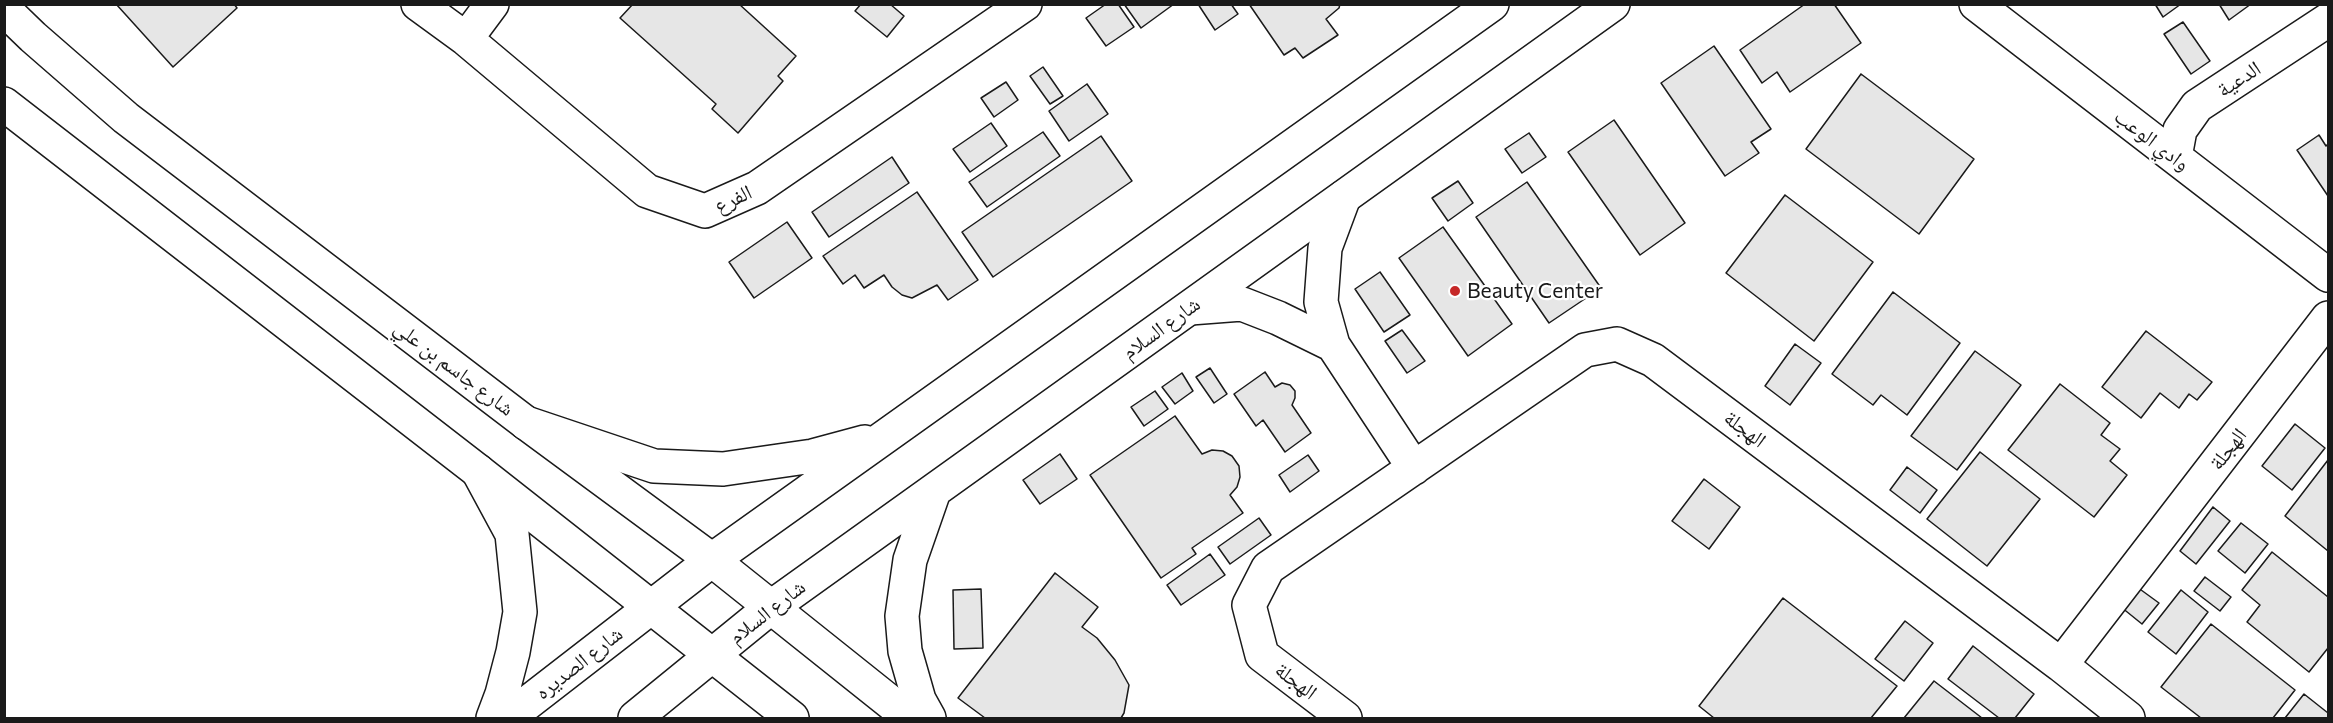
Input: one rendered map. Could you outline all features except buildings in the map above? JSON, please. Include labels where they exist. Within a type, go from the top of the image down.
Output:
[{"type":"street","name":"الفرع","points":[[418,4],[466,39],[647,191],[705,211],[757,188],[1025,4]]},
{"type":"street","points":[[466,39],[492,4]]},
{"type":"street","points":[[651,607],[711,560],[1492,4]]},
{"type":"street","name":"شارع السلام","points":[[712,655],[770,608],[1613,4]]},
{"type":"street","name":"وادي الوعب","points":[[1976,4],[2328,275]]},
{"type":"street","name":"شارع جاسم بن علي","points":[[4,9],[126,118],[526,423],[711,560],[910,718]]},
{"type":"street","name":"الدعية","points":[[2175,158],[2180,130],[2197,106],[2328,20]]},
{"type":"street","points":[[4,104],[478,471],[792,718]]},
{"type":"street","points":[[1344,197],[1325,248],[1321,302],[1333,345],[1414,468]]},
{"type":"street","points":[[1190,308],[1242,304],[1278,318],[1333,345]]},
{"type":"street","name":"الهجلة","points":[[2061,665],[2328,318]]},
{"type":"street","name":"الهجلة","points":[[1345,718],[1262,655],[1249,605],[1268,568],[1585,350],[1617,344],[1653,360],[2061,665],[2128,718]]},
{"type":"street","points":[[526,423],[654,466],[723,469],[813,456],[887,435]]},
{"type":"street","points":[[478,471],[512,534],[520,612],[511,663],[493,718]]},
{"type":"street","points":[[929,718],[919,700],[904,651],[902,616],[910,560],[934,491]]},
{"type":"street","name":"شارع الصديره","points":[[508,718],[651,607]]},
{"type":"street","points":[[635,718],[712,655]]},
{"type":"place","name":"Beauty Center","points":[[1455,291]]}]
